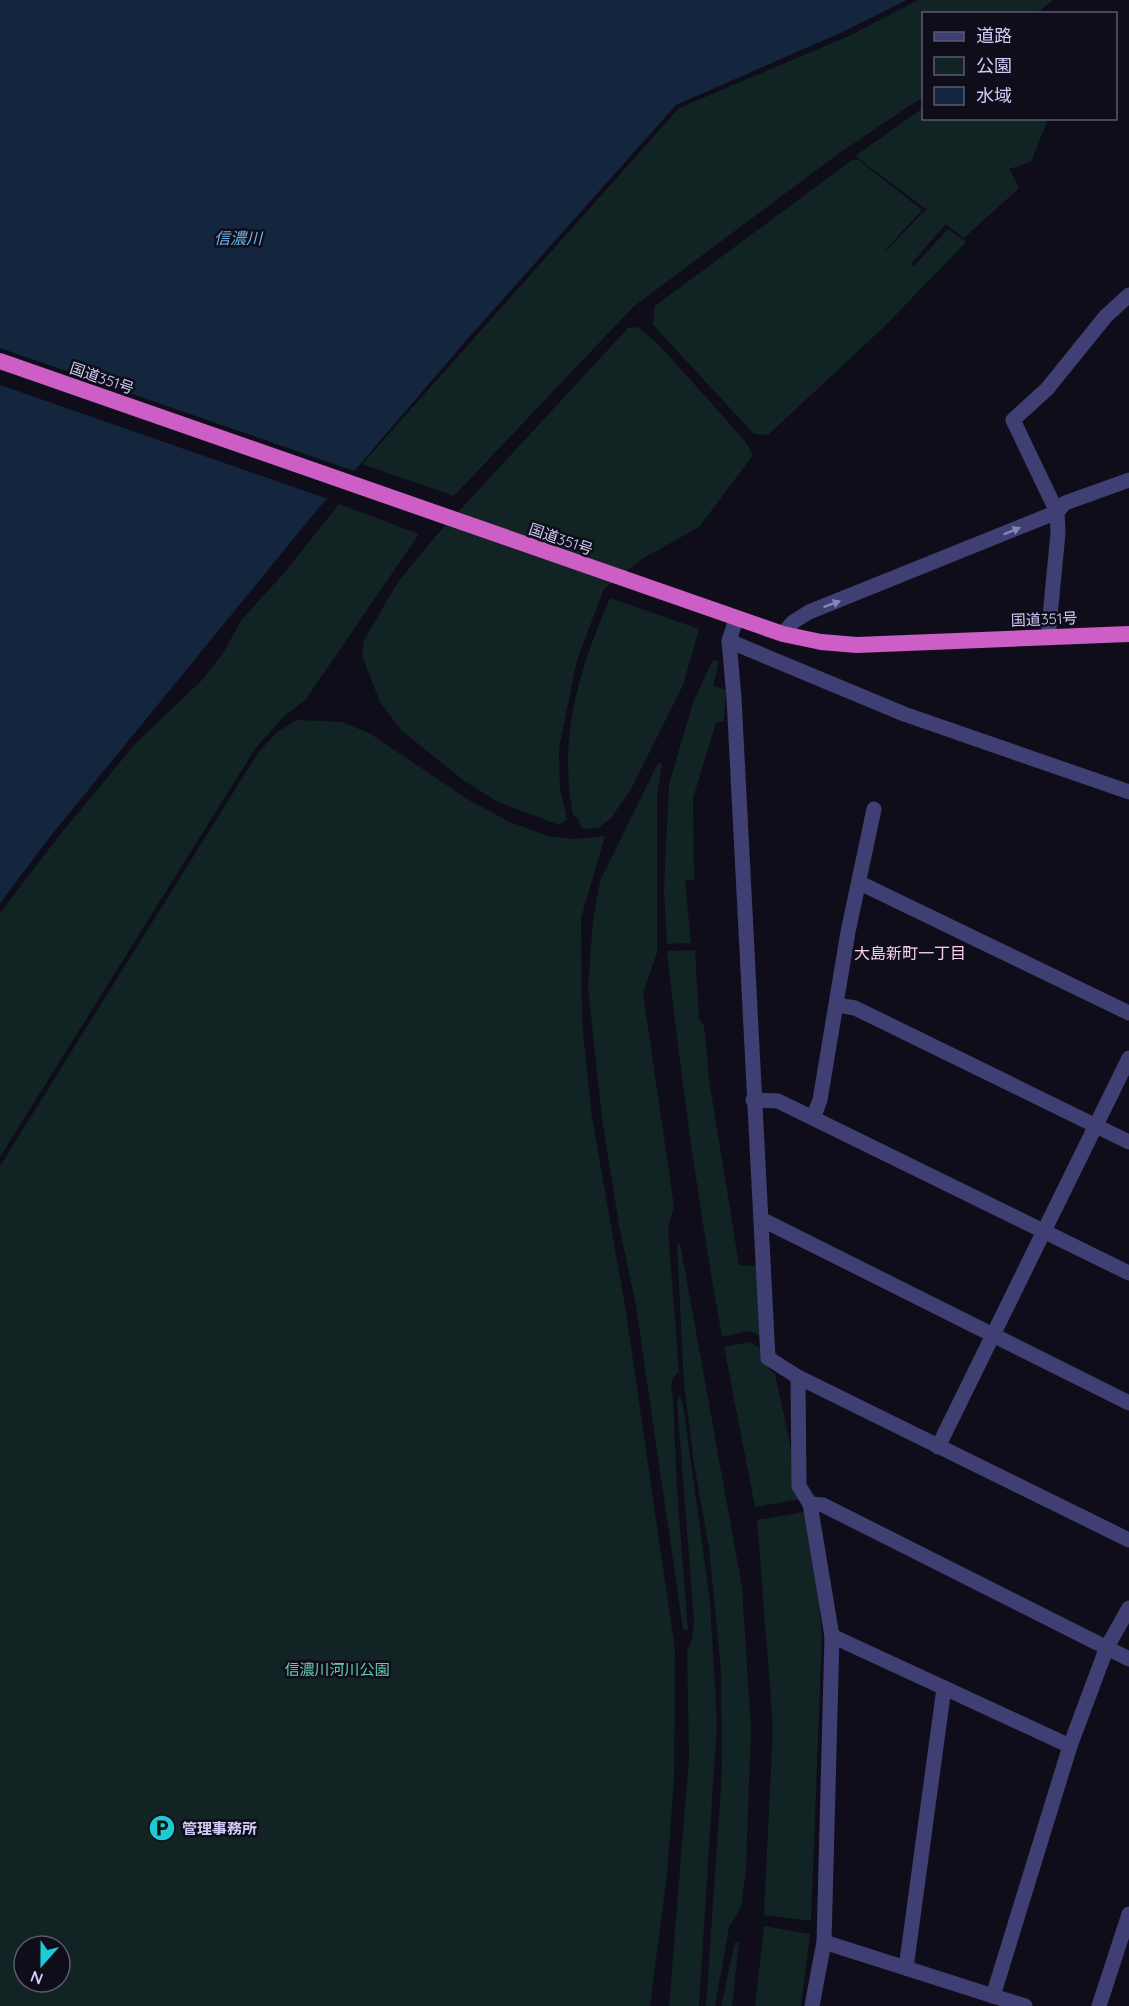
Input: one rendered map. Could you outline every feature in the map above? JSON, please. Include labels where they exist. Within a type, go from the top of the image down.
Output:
[{"type":"highway","name":"国道351号","points":[[0,361],[783,634],[821,642],[856,645],[1129,633]]},
{"type":"street","points":[[1048,637],[1058,533],[1057,512],[1012,420],[1047,389],[1106,316],[1129,295]]},
{"type":"street","points":[[783,634],[793,622],[809,612],[1057,512],[1065,503],[1129,480]]},
{"type":"street","points":[[736,619],[729,641],[734,698],[768,1358],[798,1377],[1129,1540]]},
{"type":"street","points":[[729,641],[903,714],[1129,792]]},
{"type":"street","points":[[813,1118],[820,1100],[848,932],[874,809]]},
{"type":"street","points":[[860,883],[1129,1013]]},
{"type":"street","points":[[837,1005],[855,1008],[1129,1142]]},
{"type":"street","points":[[938,1447],[1129,1058]]},
{"type":"street","points":[[753,1100],[777,1101],[1129,1273]]},
{"type":"street","points":[[762,1219],[1129,1403]]},
{"type":"street","points":[[798,1377],[799,1486],[810,1504],[832,1636],[825,1942],[812,2006]]},
{"type":"street","points":[[810,1504],[823,1505],[1129,1659]]},
{"type":"street","points":[[993,1996],[1071,1746],[1107,1647],[1129,1608]]},
{"type":"street","points":[[832,1636],[1071,1746]]},
{"type":"street","points":[[906,1968],[944,1688]]},
{"type":"street","points":[[1099,2006],[1129,1914]]},
{"type":"street","points":[[825,1942],[1025,2006]]},
{"type":"green space","points":[[918,0],[1053,0],[1038,12],[922,12],[922,98],[838,154],[633,307],[454,496],[362,464],[679,108],[851,35]]},
{"type":"green space","points":[[922,109],[922,120],[1048,120],[1031,162],[1009,169],[1019,188],[964,238],[946,224],[911,264],[914,266],[948,229],[966,242],[885,326],[768,435],[754,434],[653,325],[655,306],[852,160],[859,160],[922,210],[887,250],[926,209],[855,156]]},
{"type":"green space","points":[[638,327],[661,347],[745,441],[753,455],[699,527],[642,559],[604,589],[577,660],[559,748],[560,788],[567,819],[559,825],[496,801],[463,780],[401,730],[380,702],[362,656],[364,640],[398,582],[435,537],[628,328]]},
{"type":"green space","points":[[339,504],[419,534],[306,699],[283,717],[255,749],[0,1157],[0,913],[59,836],[135,744],[204,678],[223,653],[242,619],[285,572]]},
{"type":"green space","points":[[610,598],[699,629],[683,685],[631,789],[611,818],[598,828],[582,829],[578,818],[573,815],[569,786],[570,730],[574,704],[589,651]]},
{"type":"green space","points":[[713,660],[719,661],[713,686],[726,690],[724,721],[716,723],[693,798],[694,880],[685,881],[691,943],[667,944],[664,890],[669,784],[694,700]]},
{"type":"green space","name":"信濃川河川公園","points":[[297,720],[342,722],[369,733],[469,800],[510,822],[548,836],[574,839],[605,836],[581,918],[582,1021],[591,1111],[626,1312],[675,1650],[674,1780],[667,1875],[650,2006],[0,2006],[0,1166],[258,753],[276,733]]},
{"type":"green space","points":[[658,763],[662,764],[657,794],[657,953],[643,993],[674,1206],[668,1229],[679,1372],[672,1380],[671,1386],[688,1631],[683,1629],[636,1306],[619,1225],[602,1118],[588,988],[593,921],[600,881]]},
{"type":"green space","points":[[695,950],[699,1019],[704,1025],[709,1079],[739,1265],[756,1266],[762,1336],[749,1331],[722,1337],[691,1145],[667,951]]},
{"type":"green space","points":[[680,1243],[742,1587],[751,1728],[746,1869],[741,1907],[729,1927],[715,2006],[706,2006],[722,1771],[721,1670],[709,1548],[694,1464],[684,1384],[677,1245]]},
{"type":"green space","points":[[749,1342],[760,1348],[763,1363],[775,1374],[802,1499],[755,1507],[724,1347]]},
{"type":"green space","points":[[679,1395],[683,1404],[710,1601],[717,1722],[699,2006],[669,2006],[689,1758],[687,1650],[692,1639],[694,1621],[677,1402]]},
{"type":"green space","points":[[804,1512],[818,1592],[822,1637],[811,1921],[764,1915],[773,1727],[757,1520]]},
{"type":"green space","points":[[764,1926],[810,1934],[801,2006],[755,2006]]},
{"type":"green space","points":[[735,1942],[739,1942],[732,2006],[721,2006]]},
{"type":"water","name":"信濃川","points":[[0,0],[907,0],[845,31],[676,105],[470,336],[343,484],[321,505],[53,833],[0,903]]},
{"type":"pier","points":[[0,348],[357,472],[331,500],[0,385]]},
{"type":"place","name":"管理事務所","points":[[162,1828]]},
{"type":"district","name":"大島新町一丁目","points":[[910,953]]}]
